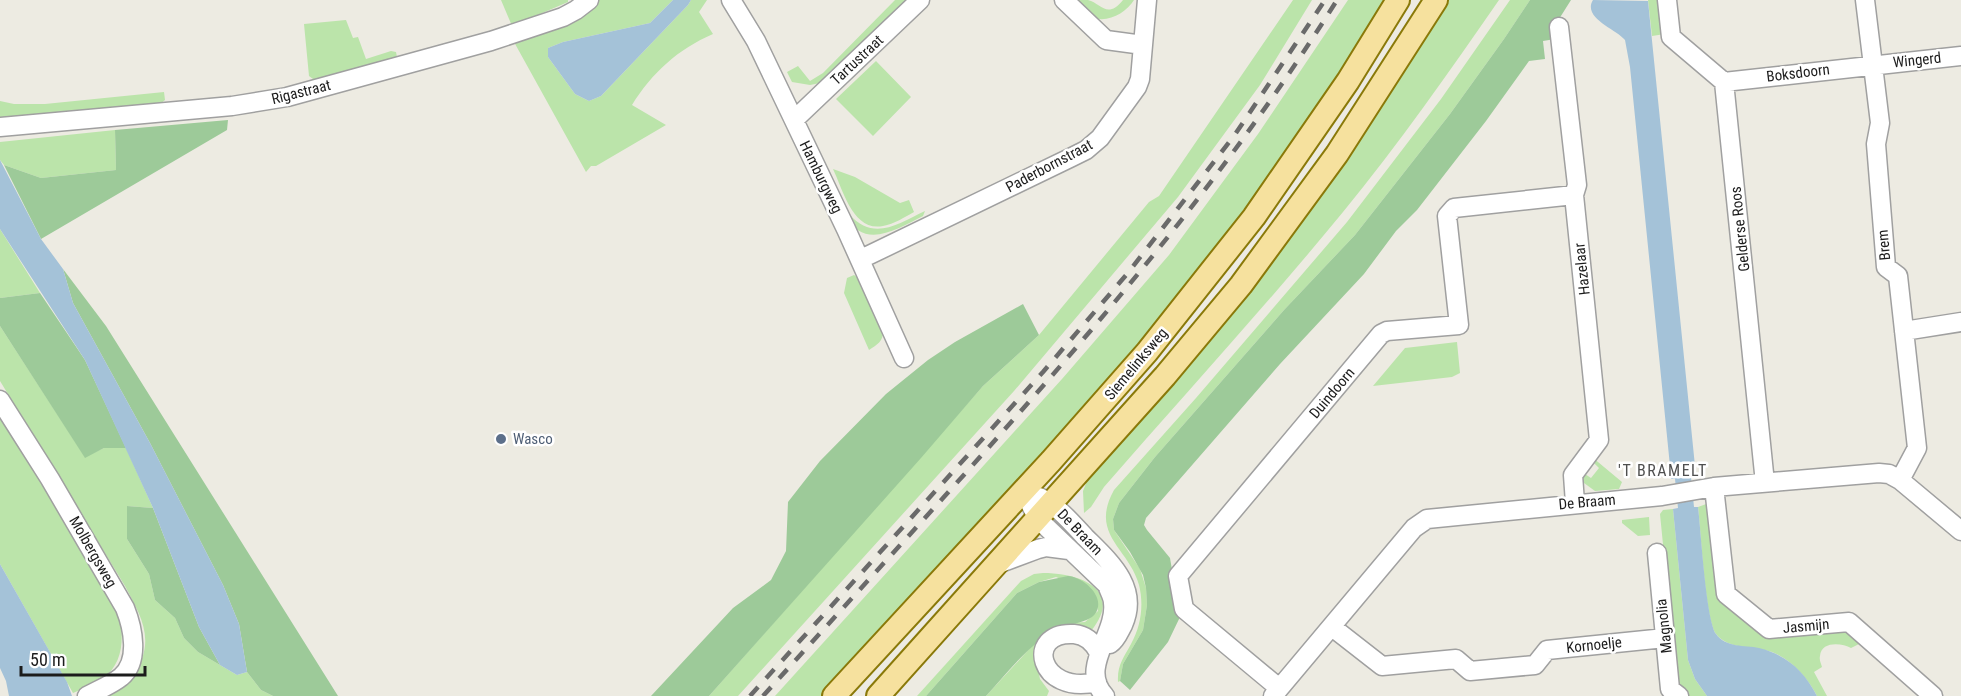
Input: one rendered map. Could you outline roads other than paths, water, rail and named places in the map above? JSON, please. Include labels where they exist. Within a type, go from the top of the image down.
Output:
[{"type":"main road","name":"Siemelinksweg","points":[[834,696],[1147,352],[1254,217],[1348,81],[1398,0]]},
{"type":"main road","name":"Siemelinksweg","points":[[878,696],[1165,376],[1276,240],[1366,111],[1436,0]]},
{"type":"street","name":"Rigastraat","points":[[0,127],[232,106],[287,97],[492,41],[563,17],[589,0]]},
{"type":"street","name":"Hamburgweg","points":[[731,0],[756,41],[861,259],[904,358]]},
{"type":"street","name":"Tartustraat","points":[[794,120],[920,0]]},
{"type":"street","points":[[1064,0],[1106,40],[1143,45]]},
{"type":"street","name":"Paderbornstraat","points":[[861,259],[1094,145],[1137,87],[1140,79],[1148,0]]},
{"type":"street","points":[[1667,0],[1671,37],[1724,82]]},
{"type":"street","name":"Brem","points":[[1865,0],[1880,123],[1876,144],[1886,267],[1898,276],[1917,448],[1900,480]]},
{"type":"street","name":"Hazelaar","points":[[1559,27],[1577,185],[1574,195],[1599,440],[1573,475],[1575,503]]},
{"type":"street","name":"Wingerd","points":[[1872,64],[1961,56]]},
{"type":"street","name":"Boksdoorn","points":[[1724,82],[1872,64]]},
{"type":"street","name":"Gelderse Roos","points":[[1724,82],[1765,483]]},
{"type":"street","name":"Duindoorn","points":[[1276,692],[1185,609],[1178,576],[1381,334],[1387,331],[1459,325],[1448,216],[1454,208],[1574,195]]},
{"type":"street","points":[[1904,331],[1961,322]]},
{"type":"street","name":"Molbergsweg","points":[[0,400],[50,479],[132,624],[133,648],[128,668],[123,675],[87,696]]},
{"type":"street","name":"De Braam","points":[[1276,692],[1414,528],[1427,519],[1879,472],[1900,480],[1961,531]]},
{"type":"street","name":"Jasmijn","points":[[1708,488],[1726,594],[1769,629],[1849,622],[1933,696]]},
{"type":"street","name":"De Braam","points":[[1023,490],[1045,511],[1112,564],[1125,585],[1128,612],[1115,640],[1100,653]]},
{"type":"street","name":"De Braam","points":[[1045,511],[1069,550],[1107,585],[1112,596],[1113,609],[1096,668],[1101,689],[1073,693],[1059,690],[1053,687],[1045,675],[1042,661],[1047,648],[1064,635],[1085,637],[1096,646],[1100,653]]},
{"type":"street","name":"De Braam","points":[[998,564],[1046,547],[1069,550]]},
{"type":"street","name":"Magnolia","points":[[1656,553],[1670,689],[1679,696]]},
{"type":"street","name":"Kornoelje","points":[[1332,627],[1382,666],[1456,659],[1470,671],[1535,665],[1547,650],[1665,638]]},
{"type":"water","points":[[673,0],[691,0],[601,96],[589,101],[575,94],[548,57],[548,48],[563,42],[650,23]]},
{"type":"water","points":[[1593,0],[1648,1],[1696,476],[1691,477],[1694,507],[1698,507],[1712,625],[1716,634],[1725,642],[1769,651],[1794,665],[1817,696],[1707,696],[1695,679],[1688,660],[1673,509],[1678,508],[1675,479],[1671,479],[1630,67],[1625,40],[1596,18],[1591,6]]},
{"type":"water","points":[[0,160],[41,239],[63,269],[73,303],[150,443],[223,585],[239,624],[247,672],[237,675],[220,665],[199,627],[153,508],[85,360],[0,229]]},
{"type":"water","points":[[0,564],[67,682],[72,696],[9,696],[0,668]]},
{"type":"railway","points":[[750,696],[1043,372],[1127,274],[1234,136],[1325,0]]},
{"type":"railway","points":[[763,696],[996,439],[1101,319],[1248,132],[1337,0]]},
{"type":"place","name":"Wasco","points":[[501,439]]},
{"type":"district","name":"'T BRAMELT","points":[[1663,470]]}]
